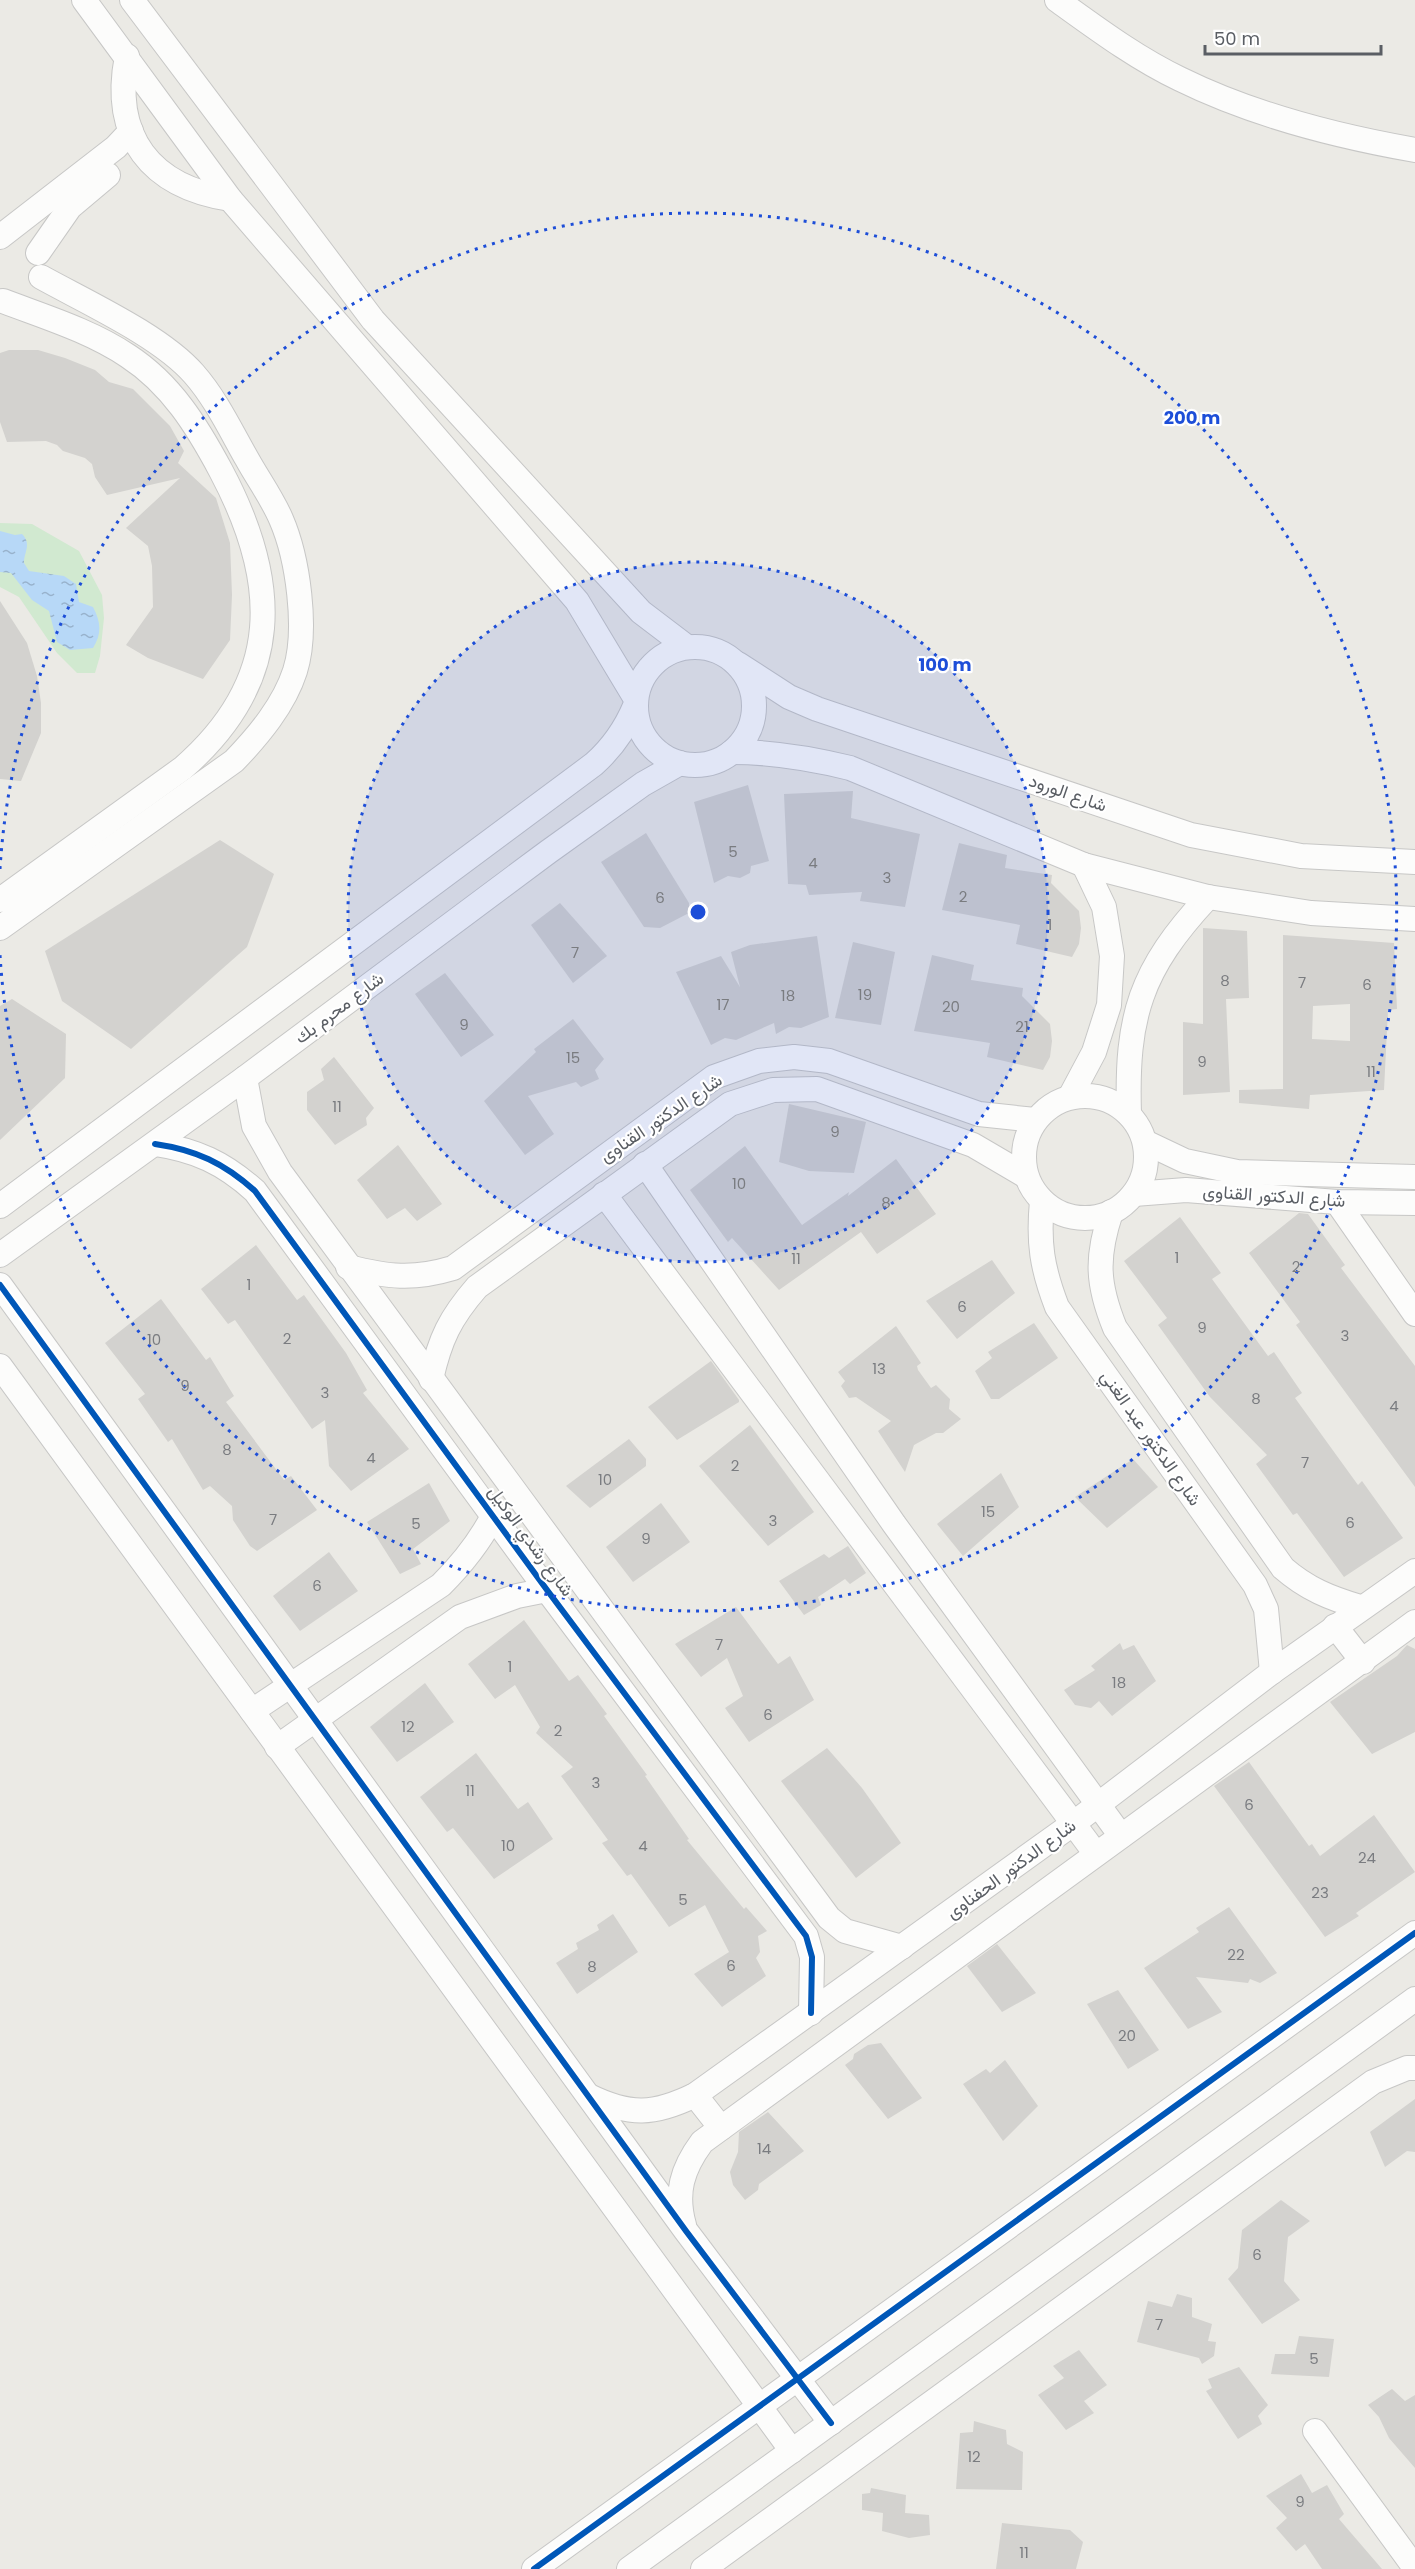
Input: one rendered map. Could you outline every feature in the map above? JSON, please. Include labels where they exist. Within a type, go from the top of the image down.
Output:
[{"type":"street","points":[[84,0],[230,199],[577,601],[635,702],[641,731],[648,742],[662,755],[680,763],[707,764],[732,752],[772,752],[811,758],[850,768],[1084,865],[1208,897],[1311,913],[1415,919]]},
{"type":"street","points":[[132,0],[373,320],[641,612],[687,647]]},
{"type":"street","points":[[1057,0],[1112,40],[1180,79],[1270,115],[1356,140],[1415,150]]},
{"type":"street","points":[[127,56],[122,78],[122,101],[131,131],[153,166],[176,184],[202,195],[230,199]]},
{"type":"street","points":[[0,238],[117,147],[131,131]]},
{"type":"street","points":[[38,253],[70,207],[127,159],[143,152]]},
{"type":"street","points":[[0,238],[10,237],[26,241],[38,253],[42,265],[41,277],[33,291],[20,300],[2,300]]},
{"type":"street","points":[[0,928],[234,760],[260,734],[295,670],[300,627],[298,578],[281,518],[225,420],[194,374],[159,345],[122,321],[41,277]]},
{"type":"street","points":[[0,900],[183,768],[208,747],[240,703],[256,663],[263,625],[262,589],[254,546],[240,505],[190,417],[166,387],[128,356],[84,333],[2,300]]},
{"type":"street","points":[[263,625],[281,629],[300,627]]},
{"type":"street","points":[[0,1206],[594,764],[612,748],[626,728],[644,674],[663,656],[687,647],[715,650],[738,664],[752,689],[753,716],[749,730],[732,752]]},
{"type":"street","points":[[256,663],[277,661],[295,670]]},
{"type":"street","name":"شارع الورود","points":[[738,664],[780,692],[817,709],[1191,835],[1300,856],[1415,862]]},
{"type":"street","name":"شارع محرم بك","points":[[0,1256],[245,1078],[548,852],[643,784],[680,763]]},
{"type":"street","points":[[1070,1097],[1094,1052],[1109,1005],[1112,956],[1104,907],[1084,865]]},
{"type":"street","points":[[1129,1114],[1128,1064],[1135,1015],[1152,970],[1178,929],[1208,897]]},
{"type":"street","name":"شارع الدكتور القناوى","points":[[348,1267],[386,1277],[426,1276],[453,1268],[714,1077],[759,1061],[794,1058],[829,1061],[979,1114],[1035,1120]]},
{"type":"street","name":"شارع رشدي الوكيل","points":[[245,1078],[254,1126],[280,1172],[829,1918],[845,1931],[902,1947]]},
{"type":"street","name":"شارع الدكتور القناوى","points":[[431,1379],[439,1345],[454,1314],[477,1287],[673,1143],[730,1104],[773,1090],[818,1089],[973,1145],[1026,1176]]},
{"type":"street","points":[[1091,1096],[1112,1102],[1129,1114],[1145,1142],[1146,1162],[1141,1181],[1134,1194],[1111,1212],[1093,1218],[1075,1218],[1057,1212],[1042,1201],[1026,1176],[1023,1157],[1024,1147],[1035,1120],[1051,1106],[1070,1097],[1091,1096]]},
{"type":"street","points":[[655,1119],[673,1143]]},
{"type":"street","name":"شارع الدكتور القناوى","points":[[1145,1142],[1185,1161],[1237,1172],[1415,1177]]},
{"type":"street","name":"شارع رشدي الوكيل","points":[[155,1144],[182,1148],[209,1157],[233,1171],[255,1191],[494,1514],[547,1590],[806,1936],[812,1957],[811,2013]]},
{"type":"street","points":[[645,1164],[894,1524],[1121,1836]]},
{"type":"street","points":[[255,1191],[280,1172]]},
{"type":"street","name":"شارع الدكتور القناوى","points":[[1134,1194],[1186,1190],[1337,1202],[1415,1203]]},
{"type":"street","points":[[604,1194],[1096,1854]]},
{"type":"street","name":"شارع الدكتور عبد الغني","points":[[1042,1201],[1039,1237],[1042,1264],[1057,1307],[1255,1585],[1266,1609],[1272,1672]]},
{"type":"street","points":[[1337,1202],[1415,1314]]},
{"type":"street","name":"شارع الدكتور عبد الغني","points":[[1111,1212],[1101,1241],[1099,1271],[1104,1300],[1115,1328],[1283,1568],[1304,1586],[1329,1598],[1360,1607]]},
{"type":"street","points":[[0,1285],[686,2231],[796,2380],[831,2423]]},
{"type":"street","points":[[0,1366],[792,2451]]},
{"type":"street","points":[[252,1711],[441,1585],[480,1541],[494,1514]]},
{"type":"street","name":"شارع الدكتور الحفناوى","points":[[587,2095],[613,2108],[641,2112],[669,2107],[695,2095],[1098,1806],[1272,1672],[1360,1607],[1415,1571]]},
{"type":"street","points":[[277,1747],[460,1617],[507,1599],[547,1590]]},
{"type":"street","points":[[686,2231],[679,2208],[680,2184],[688,2161],[702,2142],[1415,1622]]},
{"type":"street","points":[[1335,1626],[1363,1662]]},
{"type":"street","points":[[534,2569],[1415,1933]]},
{"type":"street","points":[[629,2569],[1415,1999]]},
{"type":"street","points":[[1390,2017],[1415,2010]]},
{"type":"street","points":[[704,2569],[1373,2082],[1407,2068],[1415,2068]]},
{"type":"street","points":[[695,2095],[721,2128]]},
{"type":"street","points":[[1315,2431],[1415,2568]]},
{"type":"green space","points":[[0,523],[32,524],[79,551],[102,595],[104,618],[100,656],[95,673],[77,673],[57,653],[19,597],[0,587]]},
{"type":"water","points":[[0,531],[15,535],[22,534],[25,538],[27,545],[24,563],[29,571],[64,576],[76,584],[79,602],[93,607],[98,618],[99,633],[93,648],[70,650],[57,642],[49,611],[32,600],[11,573],[0,572]]},
{"type":"building","points":[[9,350],[38,350],[65,358],[95,370],[109,382],[133,389],[170,426],[184,451],[178,463],[216,498],[230,543],[232,595],[230,640],[203,679],[148,658],[126,645],[153,607],[152,566],[148,546],[126,528],[180,478],[107,495],[95,477],[92,464],[85,458],[63,451],[57,445],[46,441],[7,442],[0,422],[0,353]]},
{"type":"building","points":[[0,601],[27,643],[37,676],[41,703],[41,733],[21,781],[0,779]]},
{"type":"building","points":[[748,785],[769,861],[751,866],[750,873],[740,878],[728,876],[714,883],[694,802]]},
{"type":"building","points":[[853,791],[851,818],[920,834],[905,907],[860,901],[862,892],[809,895],[806,885],[788,884],[784,794]]},
{"type":"building","points":[[646,833],[689,903],[689,913],[660,928],[644,927],[601,862]]},
{"type":"building","points":[[220,840],[274,874],[247,947],[131,1049],[62,1001],[45,951]]},
{"type":"building","points":[[959,843],[1007,855],[1005,868],[1052,875],[1051,883],[1079,911],[1081,928],[1079,944],[1072,957],[1016,944],[1020,925],[942,910]]},
{"type":"building","points":[[560,903],[607,956],[573,983],[531,925]]},
{"type":"building","points":[[1203,928],[1247,931],[1249,998],[1226,999],[1230,1092],[1183,1095],[1183,1022],[1203,1024]]},
{"type":"building","points":[[1283,935],[1394,943],[1397,1009],[1388,1010],[1384,1090],[1310,1095],[1309,1109],[1239,1103],[1239,1090],[1283,1089]],"holes":[[[1350,1004],[1350,1041],[1312,1039],[1313,1006]]]},
{"type":"building","points":[[817,936],[829,1017],[801,1028],[789,1027],[776,1034],[774,1023],[736,1040],[725,1038],[711,1045],[676,972],[721,956],[740,987],[731,952],[750,945]]},
{"type":"building","points":[[853,942],[895,952],[881,1025],[835,1018]]},
{"type":"building","points":[[932,955],[974,965],[971,980],[1023,988],[1022,996],[1050,1024],[1052,1041],[1050,1057],[1043,1070],[987,1057],[990,1043],[914,1031]]},
{"type":"building","points":[[445,973],[494,1035],[461,1057],[415,994]]},
{"type":"building","points":[[12,999],[66,1034],[65,1078],[0,1140],[0,1006]]},
{"type":"building","points":[[573,1019],[604,1059],[595,1070],[599,1079],[581,1087],[576,1082],[528,1096],[554,1134],[525,1155],[484,1101],[536,1052],[534,1049]]},
{"type":"building","points":[[334,1057],[374,1108],[366,1118],[367,1125],[335,1145],[307,1110],[307,1092],[324,1080],[321,1069]]},
{"type":"building","points":[[789,1104],[866,1122],[854,1173],[809,1171],[779,1162]]},
{"type":"building","points":[[398,1145],[442,1204],[417,1221],[405,1208],[387,1219],[357,1180]]},
{"type":"building","points":[[745,1146],[802,1225],[849,1192],[848,1196],[896,1159],[936,1214],[877,1254],[861,1232],[779,1290],[732,1238],[728,1242],[690,1190]]},
{"type":"building","points":[[1299,1213],[1308,1214],[1345,1265],[1341,1268],[1415,1366],[1415,1487],[1296,1325],[1300,1322],[1249,1253]]},
{"type":"building","points":[[1180,1217],[1221,1273],[1212,1279],[1268,1356],[1274,1352],[1302,1393],[1295,1398],[1358,1485],[1362,1481],[1403,1538],[1344,1577],[1297,1513],[1293,1515],[1256,1464],[1267,1455],[1210,1397],[1158,1325],[1167,1318],[1124,1261]]},
{"type":"building","points":[[256,1245],[297,1300],[304,1295],[346,1353],[367,1390],[363,1393],[409,1449],[351,1491],[329,1466],[325,1420],[312,1429],[235,1320],[228,1324],[201,1289]]},
{"type":"building","points":[[992,1260],[1015,1293],[957,1339],[926,1301]]},
{"type":"building","points":[[161,1299],[206,1360],[210,1357],[234,1396],[226,1402],[284,1480],[291,1476],[317,1510],[257,1551],[250,1546],[233,1520],[232,1506],[210,1486],[203,1490],[172,1439],[168,1442],[138,1399],[145,1394],[105,1343]]},
{"type":"building","points":[[1034,1323],[1058,1358],[999,1399],[991,1399],[975,1371],[992,1358],[988,1352]]},
{"type":"building","points":[[896,1326],[921,1363],[917,1366],[918,1370],[931,1388],[936,1385],[950,1399],[949,1409],[961,1419],[943,1433],[936,1433],[914,1445],[905,1472],[878,1431],[891,1421],[856,1397],[849,1398],[841,1386],[845,1381],[838,1372]]},
{"type":"building","points":[[711,1361],[739,1402],[677,1440],[648,1407]]},
{"type":"building","points":[[750,1425],[814,1512],[768,1546],[699,1466]]},
{"type":"building","points":[[629,1439],[646,1459],[646,1466],[590,1508],[566,1486]]},
{"type":"building","points":[[1133,1459],[1158,1487],[1107,1528],[1075,1497]]},
{"type":"building","points":[[1001,1473],[1019,1507],[963,1556],[937,1524]]},
{"type":"building","points":[[429,1483],[450,1521],[413,1549],[421,1564],[400,1574],[367,1522]]},
{"type":"building","points":[[661,1503],[690,1542],[633,1582],[606,1547]]},
{"type":"building","points":[[848,1546],[866,1573],[850,1584],[845,1579],[818,1597],[821,1605],[804,1615],[779,1581],[824,1554],[829,1558]]},
{"type":"building","points":[[329,1552],[358,1591],[300,1631],[273,1596]]},
{"type":"building","points":[[736,1607],[778,1664],[790,1656],[814,1700],[749,1742],[725,1708],[743,1696],[727,1658],[701,1677],[675,1644]]},
{"type":"building","points":[[524,1620],[569,1681],[578,1675],[607,1714],[604,1716],[647,1775],[645,1776],[689,1839],[687,1840],[744,1909],[746,1907],[767,1931],[758,1936],[760,1952],[756,1958],[766,1976],[722,2007],[694,1974],[729,1952],[705,1905],[669,1927],[631,1874],[627,1876],[602,1843],[608,1840],[561,1776],[573,1767],[536,1733],[540,1727],[515,1685],[495,1699],[468,1664]]},
{"type":"building","points":[[1120,1643],[1123,1650],[1134,1645],[1156,1681],[1112,1716],[1099,1701],[1091,1708],[1075,1705],[1064,1690],[1095,1670],[1091,1666]]},
{"type":"building","points":[[1407,1645],[1415,1649],[1415,1732],[1372,1754],[1330,1702],[1397,1656]]},
{"type":"building","points":[[425,1683],[454,1722],[397,1762],[370,1727]]},
{"type":"building","points":[[827,1748],[862,1788],[901,1843],[856,1878],[781,1781]]},
{"type":"building","points":[[476,1753],[518,1809],[528,1802],[553,1839],[494,1879],[453,1828],[447,1832],[420,1797]]},
{"type":"building","points":[[1249,1762],[1309,1846],[1312,1844],[1320,1856],[1374,1815],[1415,1872],[1356,1913],[1359,1916],[1325,1937],[1214,1786]]},
{"type":"building","points":[[1229,1907],[1277,1973],[1260,1983],[1250,1979],[1248,1983],[1196,1977],[1222,2012],[1188,2029],[1144,1968],[1199,1932],[1196,1928]]},
{"type":"building","points":[[613,1914],[638,1952],[577,1994],[556,1963],[578,1949],[576,1943],[599,1930],[597,1925]]},
{"type":"building","points":[[997,1944],[1036,1993],[1002,2012],[967,1966]]},
{"type":"building","points":[[1118,1990],[1159,2050],[1128,2069],[1087,2004]]},
{"type":"building","points":[[881,2043],[922,2098],[888,2119],[845,2065],[853,2059],[854,2054],[868,2045]]},
{"type":"building","points":[[1005,2060],[1038,2106],[1003,2141],[963,2084],[986,2069],[990,2073]]},
{"type":"building","points":[[1415,2099],[1415,2152],[1407,2151],[1385,2167],[1370,2132]]},
{"type":"building","points":[[768,2112],[804,2151],[759,2184],[758,2190],[745,2200],[733,2185],[730,2172],[738,2152],[739,2132]]},
{"type":"building","points":[[1281,2200],[1310,2221],[1288,2237],[1284,2281],[1300,2300],[1262,2324],[1228,2279],[1238,2268],[1242,2230]]},
{"type":"building","points":[[1177,2294],[1192,2298],[1192,2317],[1212,2324],[1208,2341],[1216,2342],[1214,2356],[1202,2364],[1199,2358],[1137,2342],[1148,2301],[1172,2307]]},
{"type":"building","points":[[1299,2336],[1334,2339],[1329,2377],[1271,2374],[1275,2354],[1295,2354]]},
{"type":"building","points":[[1079,2350],[1107,2385],[1084,2401],[1094,2413],[1066,2430],[1038,2395],[1064,2378],[1053,2366]]},
{"type":"building","points":[[1239,2367],[1268,2405],[1258,2416],[1262,2424],[1238,2439],[1206,2391],[1212,2388],[1208,2379]]},
{"type":"building","points":[[1392,2389],[1405,2401],[1415,2395],[1415,2468],[1389,2438],[1379,2417],[1368,2405]]},
{"type":"building","points":[[974,2421],[1006,2430],[1007,2444],[1023,2452],[1022,2490],[956,2489],[960,2433],[973,2432]]},
{"type":"building","points":[[1301,2474],[1312,2493],[1327,2485],[1344,2514],[1339,2519],[1382,2569],[1322,2569],[1305,2544],[1296,2551],[1276,2528],[1287,2518],[1266,2496]]},
{"type":"building","points":[[871,2488],[906,2495],[905,2513],[929,2515],[930,2535],[909,2538],[882,2531],[883,2513],[862,2510],[862,2494],[870,2493]]},
{"type":"building","points":[[1002,2523],[1070,2530],[1083,2542],[1076,2569],[996,2569]]},
{"type":"cycle path","points":[[155,1144],[184,1150],[209,1159],[221,1165],[255,1191],[547,1590],[806,1936],[812,1957],[811,2013]]},
{"type":"cycle path","points":[[0,1285],[686,2231],[831,2423]]},
{"type":"cycle path","points":[[534,2569],[1415,1933]]}]
